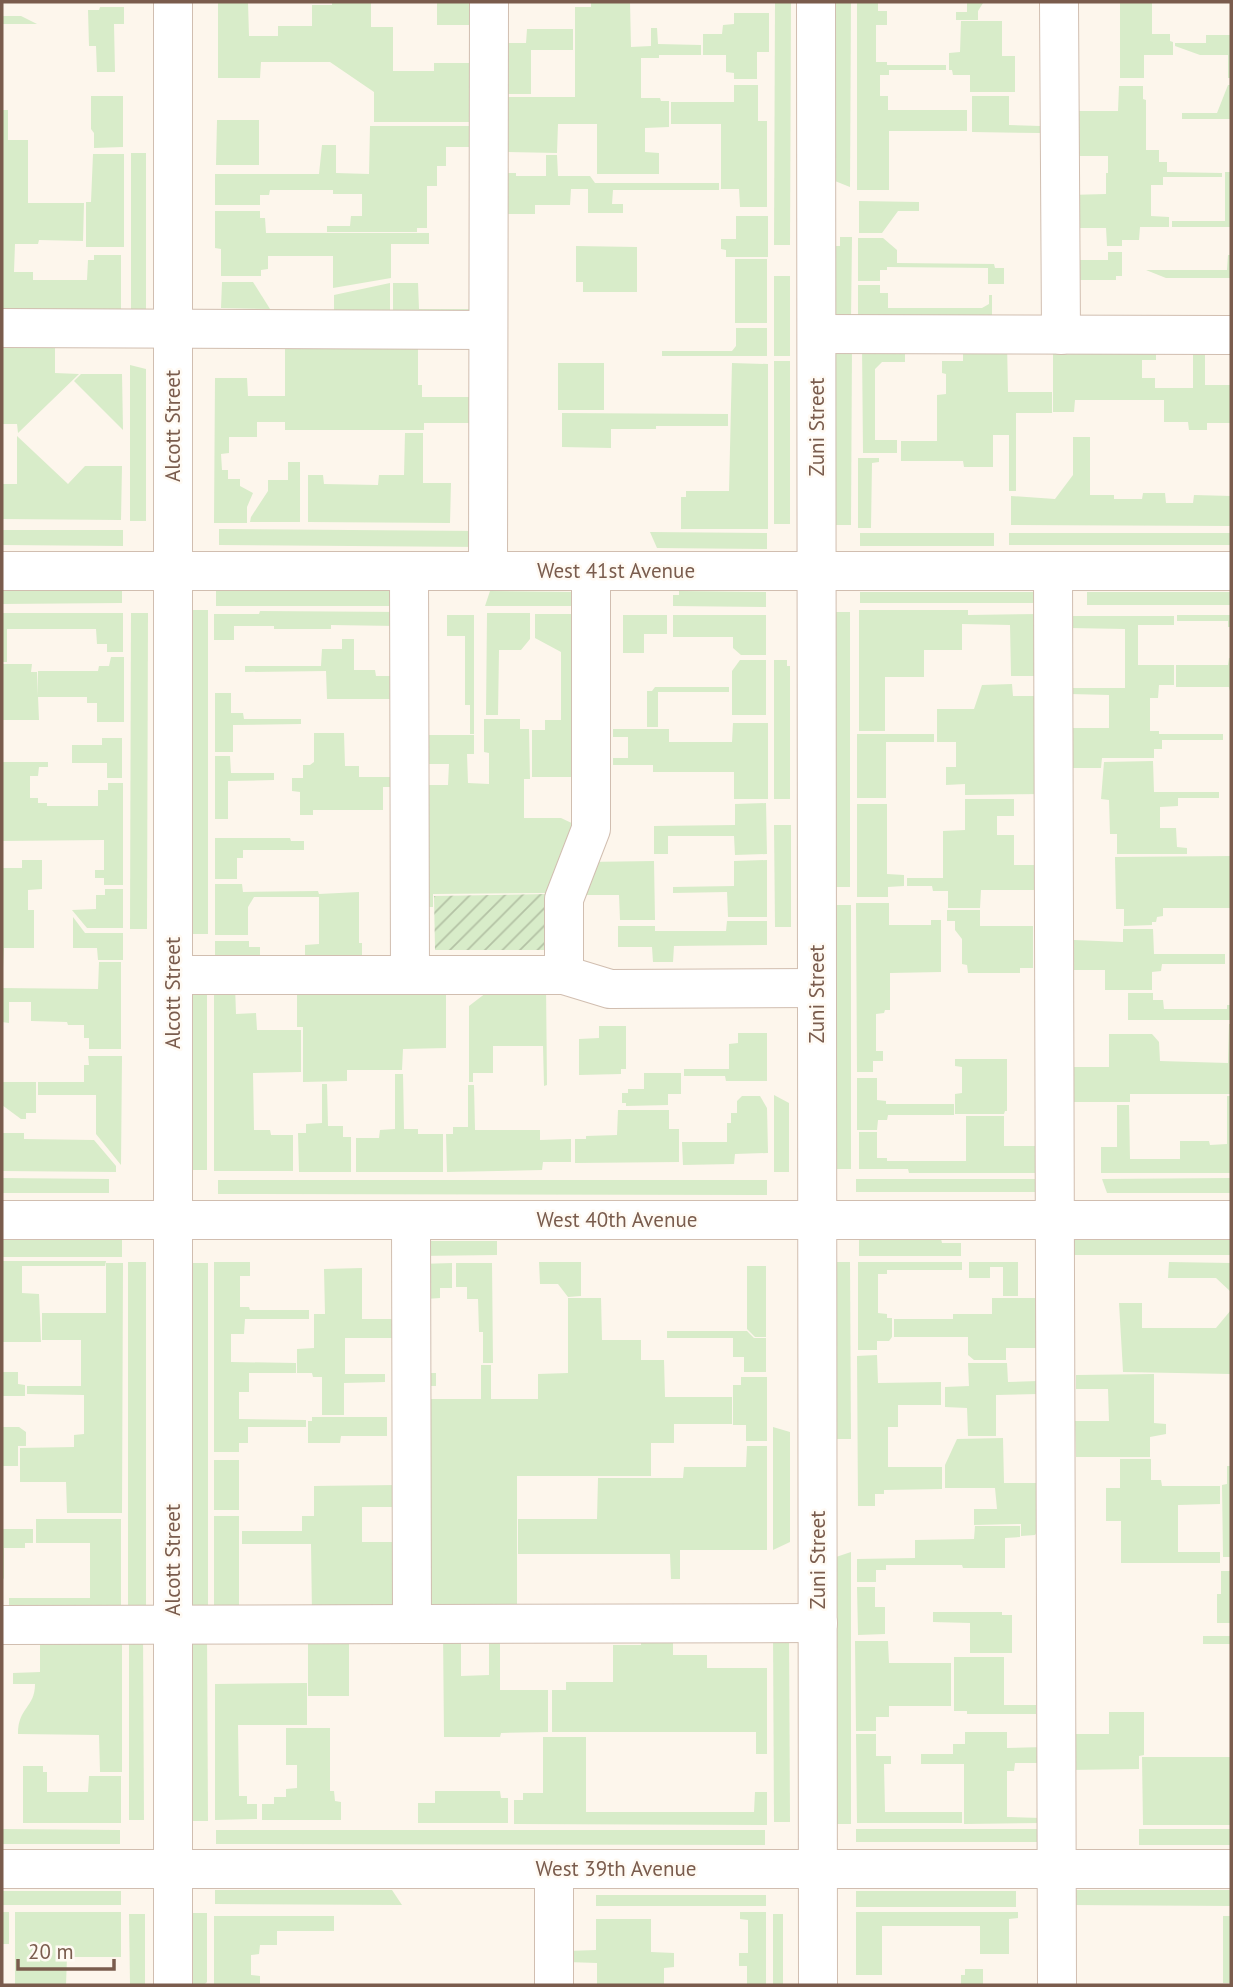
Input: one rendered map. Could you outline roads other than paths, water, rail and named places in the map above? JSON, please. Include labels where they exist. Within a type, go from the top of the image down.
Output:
[{"type":"street","name":"Alcott Street","points":[[173,2],[173,1985]]},
{"type":"street","points":[[488,571],[489,2]]},
{"type":"street","name":"Zuni Street","points":[[816,2],[818,1985]]},
{"type":"street","points":[[1059,2],[1061,335]]},
{"type":"street","points":[[2,328],[488,330]]},
{"type":"street","points":[[817,334],[1231,335]]},
{"type":"street","name":"West 41st Avenue","points":[[2,571],[1231,571]]},
{"type":"street","points":[[409,571],[410,975]]},
{"type":"street","points":[[564,975],[564,899],[591,829],[591,571]]},
{"type":"street","points":[[1053,571],[1057,1985]]},
{"type":"street","points":[[173,975],[564,975],[610,989],[817,988]]},
{"type":"street","name":"West 40th Avenue","points":[[2,1220],[1231,1220]]},
{"type":"street","points":[[411,1220],[412,1624]]},
{"type":"street","points":[[2,1625],[818,1623]]},
{"type":"street","name":"West 39th Avenue","points":[[2,1869],[1231,1869]]},
{"type":"street","points":[[554,1869],[554,1985]]}]
